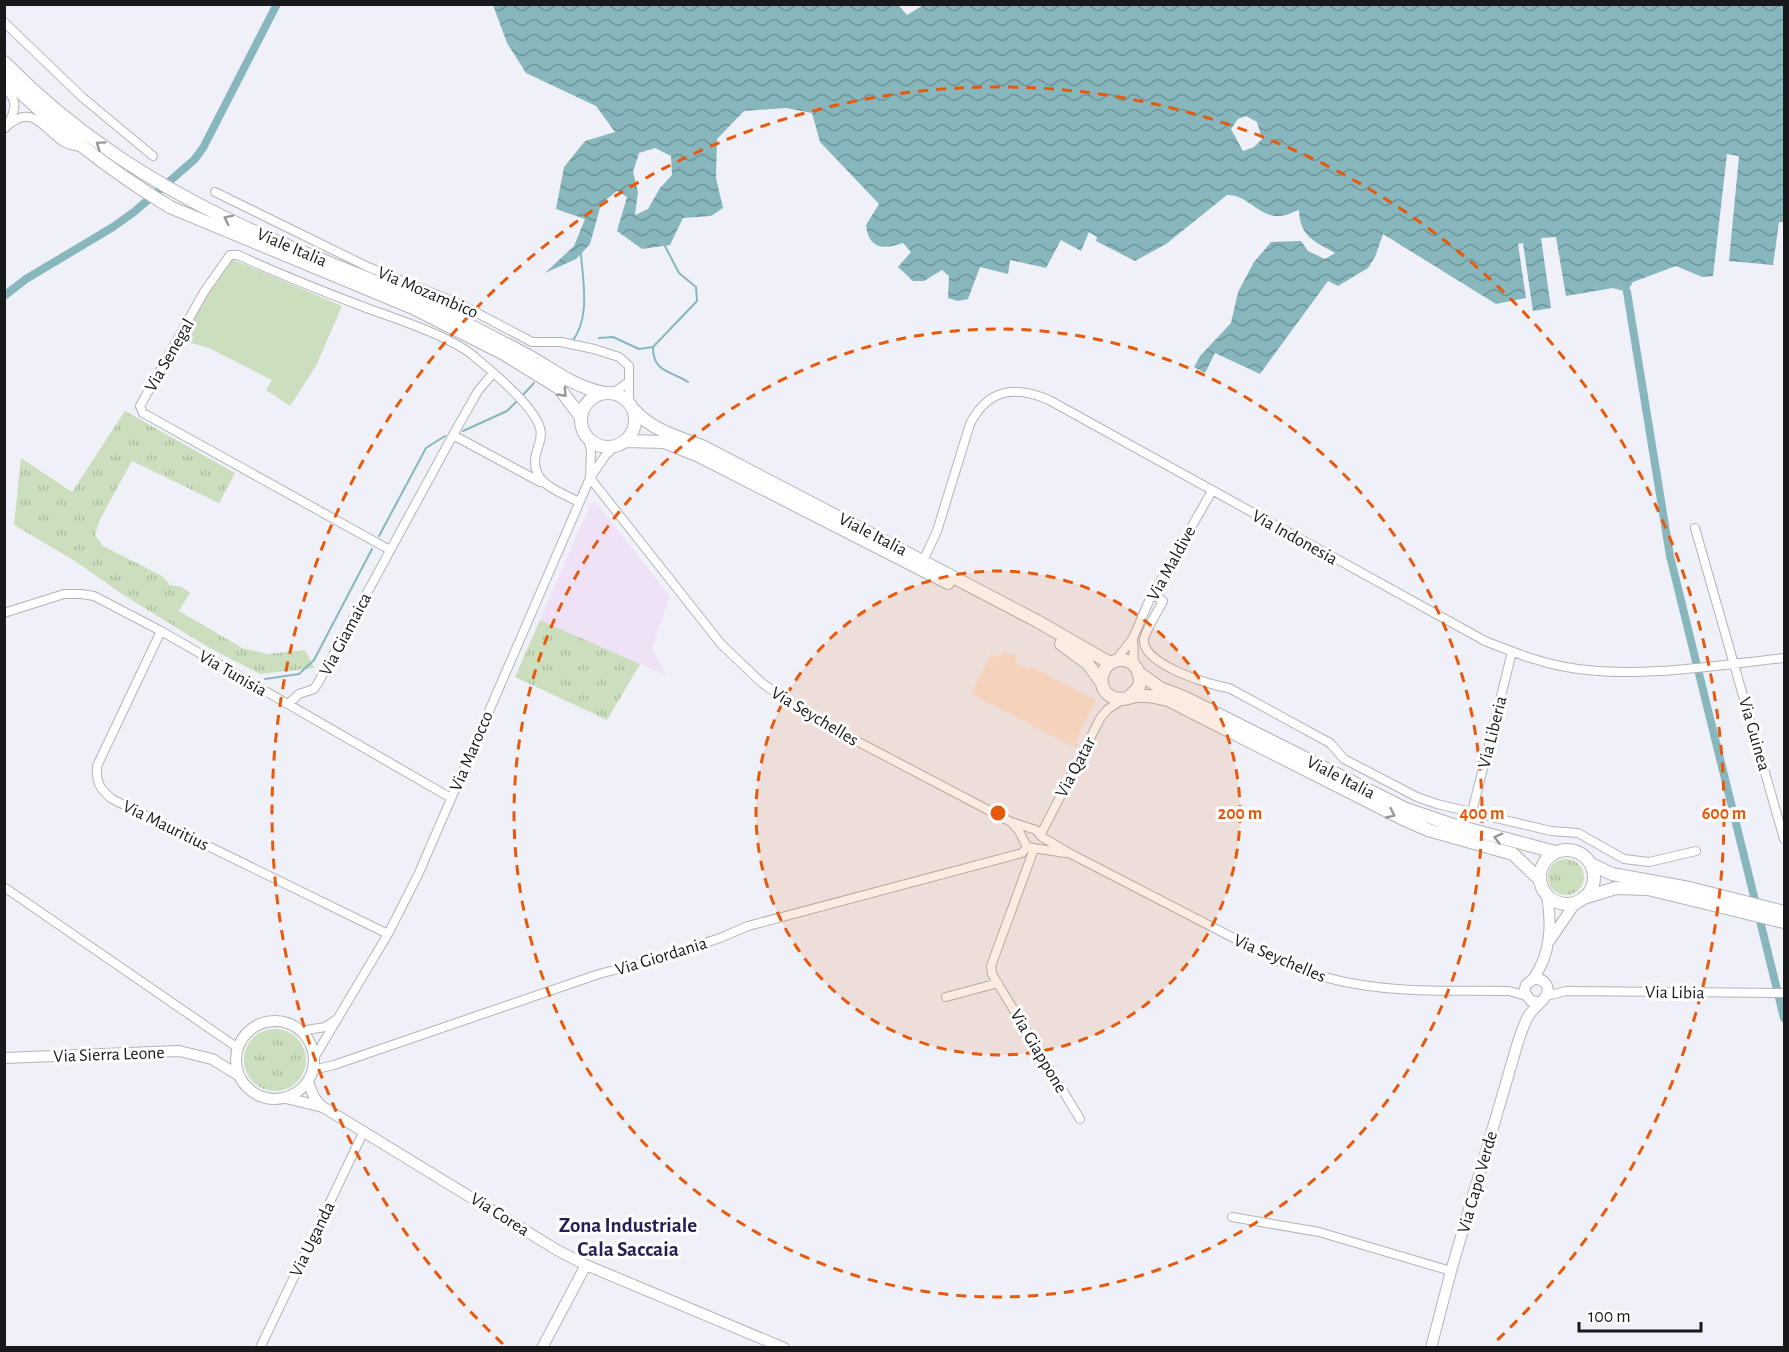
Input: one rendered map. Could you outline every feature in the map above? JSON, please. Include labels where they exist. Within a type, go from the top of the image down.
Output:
[{"type":"main road","name":"Viale Italia","points":[[4,62],[71,123],[118,158],[181,195],[239,224],[417,300],[530,357],[568,381],[588,389],[609,393]]},
{"type":"main road","name":"Viale Italia","points":[[4,76],[86,149],[136,186],[170,207],[412,308],[504,354],[559,388],[581,417]]},
{"type":"main road","points":[[609,393],[622,396],[631,406],[635,427],[626,441],[614,447],[600,446],[588,438],[581,424],[581,417],[588,401],[596,396],[609,393]]},
{"type":"main road","name":"Viale Italia","points":[[631,406],[661,431],[704,447],[1113,662]]},
{"type":"main road","name":"Viale Italia","points":[[626,441],[664,442],[699,456],[1033,627],[1074,652],[1088,664],[1104,687]]},
{"type":"main road","points":[[1124,660],[1137,669],[1139,687],[1126,698],[1113,698],[1104,687],[1102,672],[1113,662],[1124,660]]},
{"type":"main road","name":"Viale Italia","points":[[1137,669],[1160,688],[1184,697],[1406,809],[1450,824],[1555,852]]},
{"type":"main road","name":"Viale Italia","points":[[1126,698],[1150,696],[1168,700],[1403,819],[1428,830],[1513,854],[1539,879]]},
{"type":"main road","points":[[1743,906],[1689,888],[1612,874],[1591,864],[1584,855],[1574,850],[1564,849],[1555,852],[1546,858],[1540,868],[1539,879],[1542,888],[1554,901],[1564,904],[1608,889],[1631,887],[1769,911],[1785,912]]},
{"type":"main road","points":[[1580,900],[1590,891],[1594,881],[1591,864]]},
{"type":"main road","points":[[1769,911],[1785,922]]},
{"type":"street","points":[[4,22],[82,97],[153,156]]},
{"type":"street","points":[[4,87],[13,96],[15,102],[14,114],[7,126]]},
{"type":"street","points":[[7,126],[19,119],[38,118],[63,142],[86,149]]},
{"type":"street","name":"Via Mozambico","points":[[215,192],[353,260],[462,305],[532,342],[570,344],[619,357],[629,366],[627,383],[631,406]]},
{"type":"street","name":"Via Senegal","points":[[390,550],[143,413],[140,406],[204,292],[230,255],[238,255],[433,334],[462,348],[493,373],[536,418],[541,429],[541,440],[534,465],[536,474],[544,484]]},
{"type":"street","points":[[390,550],[478,391],[493,373]]},
{"type":"street","points":[[609,393],[627,383]]},
{"type":"street","name":"Via Indonesia","points":[[924,561],[937,531],[970,424],[983,404],[999,394],[1024,391],[1049,400],[1485,641],[1534,660],[1576,669],[1631,673],[1785,658]]},
{"type":"street","points":[[453,435],[579,502]]},
{"type":"street","name":"Via Marocco","points":[[588,438],[591,451],[590,478]]},
{"type":"street","name":"Via Marocco","points":[[314,1058],[388,934],[418,875],[579,502],[590,478],[614,447]]},
{"type":"street","name":"Via Seychelles","points":[[590,478],[721,644],[762,683],[809,716],[1011,822],[1037,832],[1071,854],[1254,950],[1313,974],[1386,988],[1509,991],[1533,987]]},
{"type":"street","name":"Via Maldive","points":[[1113,662],[1133,638],[1153,594],[1212,491]]},
{"type":"street","name":"Via Guinea","points":[[1695,528],[1785,839]]},
{"type":"street","name":"Via Giamaica","points":[[288,704],[299,694],[314,689],[318,683],[390,550]]},
{"type":"street","name":"Via Tunisia","points":[[4,613],[64,594],[94,596],[451,798]]},
{"type":"street","points":[[1153,594],[1163,601],[1144,639],[1147,651],[1165,665],[1213,686],[1229,688],[1330,743],[1344,759],[1417,797],[1445,806],[1551,831],[1578,833],[1624,859],[1649,862],[1696,851]]},
{"type":"street","name":"Via Mauritius","points":[[161,632],[97,766],[96,780],[102,790],[112,799],[388,934]]},
{"type":"street","name":"Via Maldive","points":[[1133,638],[1137,669]]},
{"type":"street","name":"Via Liberia","points":[[1472,812],[1512,652]]},
{"type":"street","points":[[1101,717],[1104,687]]},
{"type":"street","points":[[1101,717],[1108,709],[1126,698]]},
{"type":"street","name":"Via Qatar","points":[[1037,832],[1047,826],[1049,817],[1101,717]]},
{"type":"street","name":"Via Seychelles","points":[[1011,822],[1029,845],[1071,854]]},
{"type":"street","name":"Via Giordania","points":[[313,1070],[334,1065],[599,974],[657,959],[748,926],[1022,853],[1029,845],[1026,832],[1037,832]]},
{"type":"street","name":"Via Giappone","points":[[1037,832],[1042,843],[1029,845],[1026,869],[991,966],[992,974],[1080,1119]]},
{"type":"street","points":[[1012,855],[1026,869]]},
{"type":"street","points":[[4,887],[237,1052]]},
{"type":"street","name":"Via Capo Verde","points":[[1431,1347],[1450,1271],[1527,1018],[1533,987],[1550,940],[1547,895]]},
{"type":"street","name":"Via Capo Verde","points":[[1550,940],[1580,900]]},
{"type":"street","points":[[1769,911],[1785,902]]},
{"type":"street","points":[[945,997],[998,983]]},
{"type":"street","points":[[1533,987],[1548,991],[1543,999],[1531,1001],[1533,987]]},
{"type":"street","name":"Via Libia","points":[[1533,987],[1566,992],[1785,993]]},
{"type":"street","name":"Via Libia","points":[[1543,999],[1566,992]]},
{"type":"street","name":"Via Capo Verde","points":[[1527,1018],[1543,999]]},
{"type":"street","points":[[301,1031],[325,1027],[340,1017]]},
{"type":"street","points":[[286,1098],[298,1092],[308,1082],[313,1070],[312,1047],[301,1031],[291,1025],[278,1021],[267,1022],[255,1027],[245,1035],[237,1052],[238,1075],[255,1094],[271,1099],[286,1098],[323,1107]]},
{"type":"street","name":"Via Sierra Leone","points":[[4,1058],[179,1051],[212,1059],[238,1075]]},
{"type":"street","name":"Via Sierra Leone","points":[[212,1059],[237,1052]]},
{"type":"street","points":[[308,1082],[310,1091],[323,1107]]},
{"type":"street","name":"Via Corea","points":[[323,1107],[540,1239],[586,1264],[784,1347]]},
{"type":"street","name":"Via Uganda","points":[[260,1347],[364,1131]]},
{"type":"street","points":[[1232,1216],[1319,1232],[1450,1271]]},
{"type":"street","points":[[542,1347],[586,1264]]},
{"type":"shaded area","points":[[591,503],[596,503],[670,596],[652,647],[667,676],[540,620]]},
{"type":"shaded area","points":[[1003,651],[1017,656],[1015,663],[1028,669],[1030,666],[1096,700],[1075,742],[1078,744],[1076,748],[971,694],[991,654],[999,658]]},
{"type":"green space","points":[[229,258],[342,306],[316,366],[290,406],[266,390],[272,380],[209,348],[181,340]]},
{"type":"green space","points":[[125,411],[235,473],[219,503],[132,461],[100,519],[95,535],[103,546],[162,576],[170,585],[182,587],[190,593],[179,611],[242,648],[268,654],[305,650],[314,668],[260,674],[208,647],[125,596],[75,561],[14,525],[21,458],[72,492]]},
{"type":"green space","points":[[540,620],[640,664],[607,720],[515,677]]},
{"type":"green space","points":[[1566,859],[1579,864],[1584,877],[1579,890],[1566,895],[1553,890],[1548,877],[1553,864]]},
{"type":"green space","points":[[269,1029],[281,1029],[297,1038],[304,1048],[306,1060],[304,1072],[297,1082],[281,1091],[269,1091],[258,1086],[249,1077],[244,1066],[244,1054],[249,1043],[258,1034]]},
{"type":"water","points":[[925,4],[1784,5],[1784,222],[1779,222],[1773,265],[1729,261],[1739,156],[1727,154],[1713,276],[1702,277],[1676,266],[1633,282],[1627,292],[1613,288],[1566,296],[1556,237],[1541,238],[1551,308],[1533,311],[1523,243],[1518,244],[1526,298],[1496,304],[1383,234],[1375,257],[1368,268],[1338,286],[1328,281],[1260,374],[1215,353],[1205,373],[1194,367],[1200,356],[1231,323],[1238,292],[1254,262],[1271,242],[1301,241],[1308,251],[1325,259],[1335,253],[1305,232],[1299,210],[1273,216],[1241,198],[1227,195],[1166,244],[1135,261],[1096,241],[1097,237],[1089,232],[1081,251],[1061,240],[1046,268],[1010,260],[1008,274],[980,267],[968,299],[958,301],[948,298],[949,276],[942,270],[924,281],[913,281],[898,267],[911,252],[903,243],[883,247],[870,239],[866,225],[879,204],[820,142],[812,113],[786,108],[744,111],[717,139],[716,178],[723,208],[711,216],[683,218],[670,245],[642,249],[617,231],[627,197],[617,191],[601,204],[590,244],[576,259],[545,273],[574,246],[585,219],[556,209],[564,167],[585,141],[615,132],[596,106],[526,73],[507,43],[493,5],[898,5],[907,15]],"holes":[[[1246,116],[1257,122],[1262,139],[1254,147],[1243,151],[1231,129],[1238,119]],[[655,148],[671,156],[672,175],[660,188],[648,209],[635,215],[638,192],[633,172],[639,153]]]},
{"type":"waterway","points":[[4,296],[26,279],[134,212],[194,160],[203,148],[277,4]]},
{"type":"waterway","points":[[599,338],[613,337],[639,349],[653,347],[697,301],[696,287],[679,273],[665,246]]},
{"type":"waterway","points":[[571,343],[581,323],[583,312],[584,288],[581,254]]},
{"type":"waterway","points":[[1627,292],[1670,556],[1784,1018]]},
{"type":"waterway","points":[[653,348],[656,362],[664,370],[688,382]]},
{"type":"waterway","points":[[521,397],[534,383]]},
{"type":"waterway","points":[[463,431],[507,411],[517,401]]},
{"type":"waterway","points":[[379,536],[426,448],[445,436]]},
{"type":"waterway","points":[[265,679],[299,674],[314,660],[372,549]]},
{"type":"district","name":"Zona Industriale Cala Saccaia","points":[[628,1237]]}]
